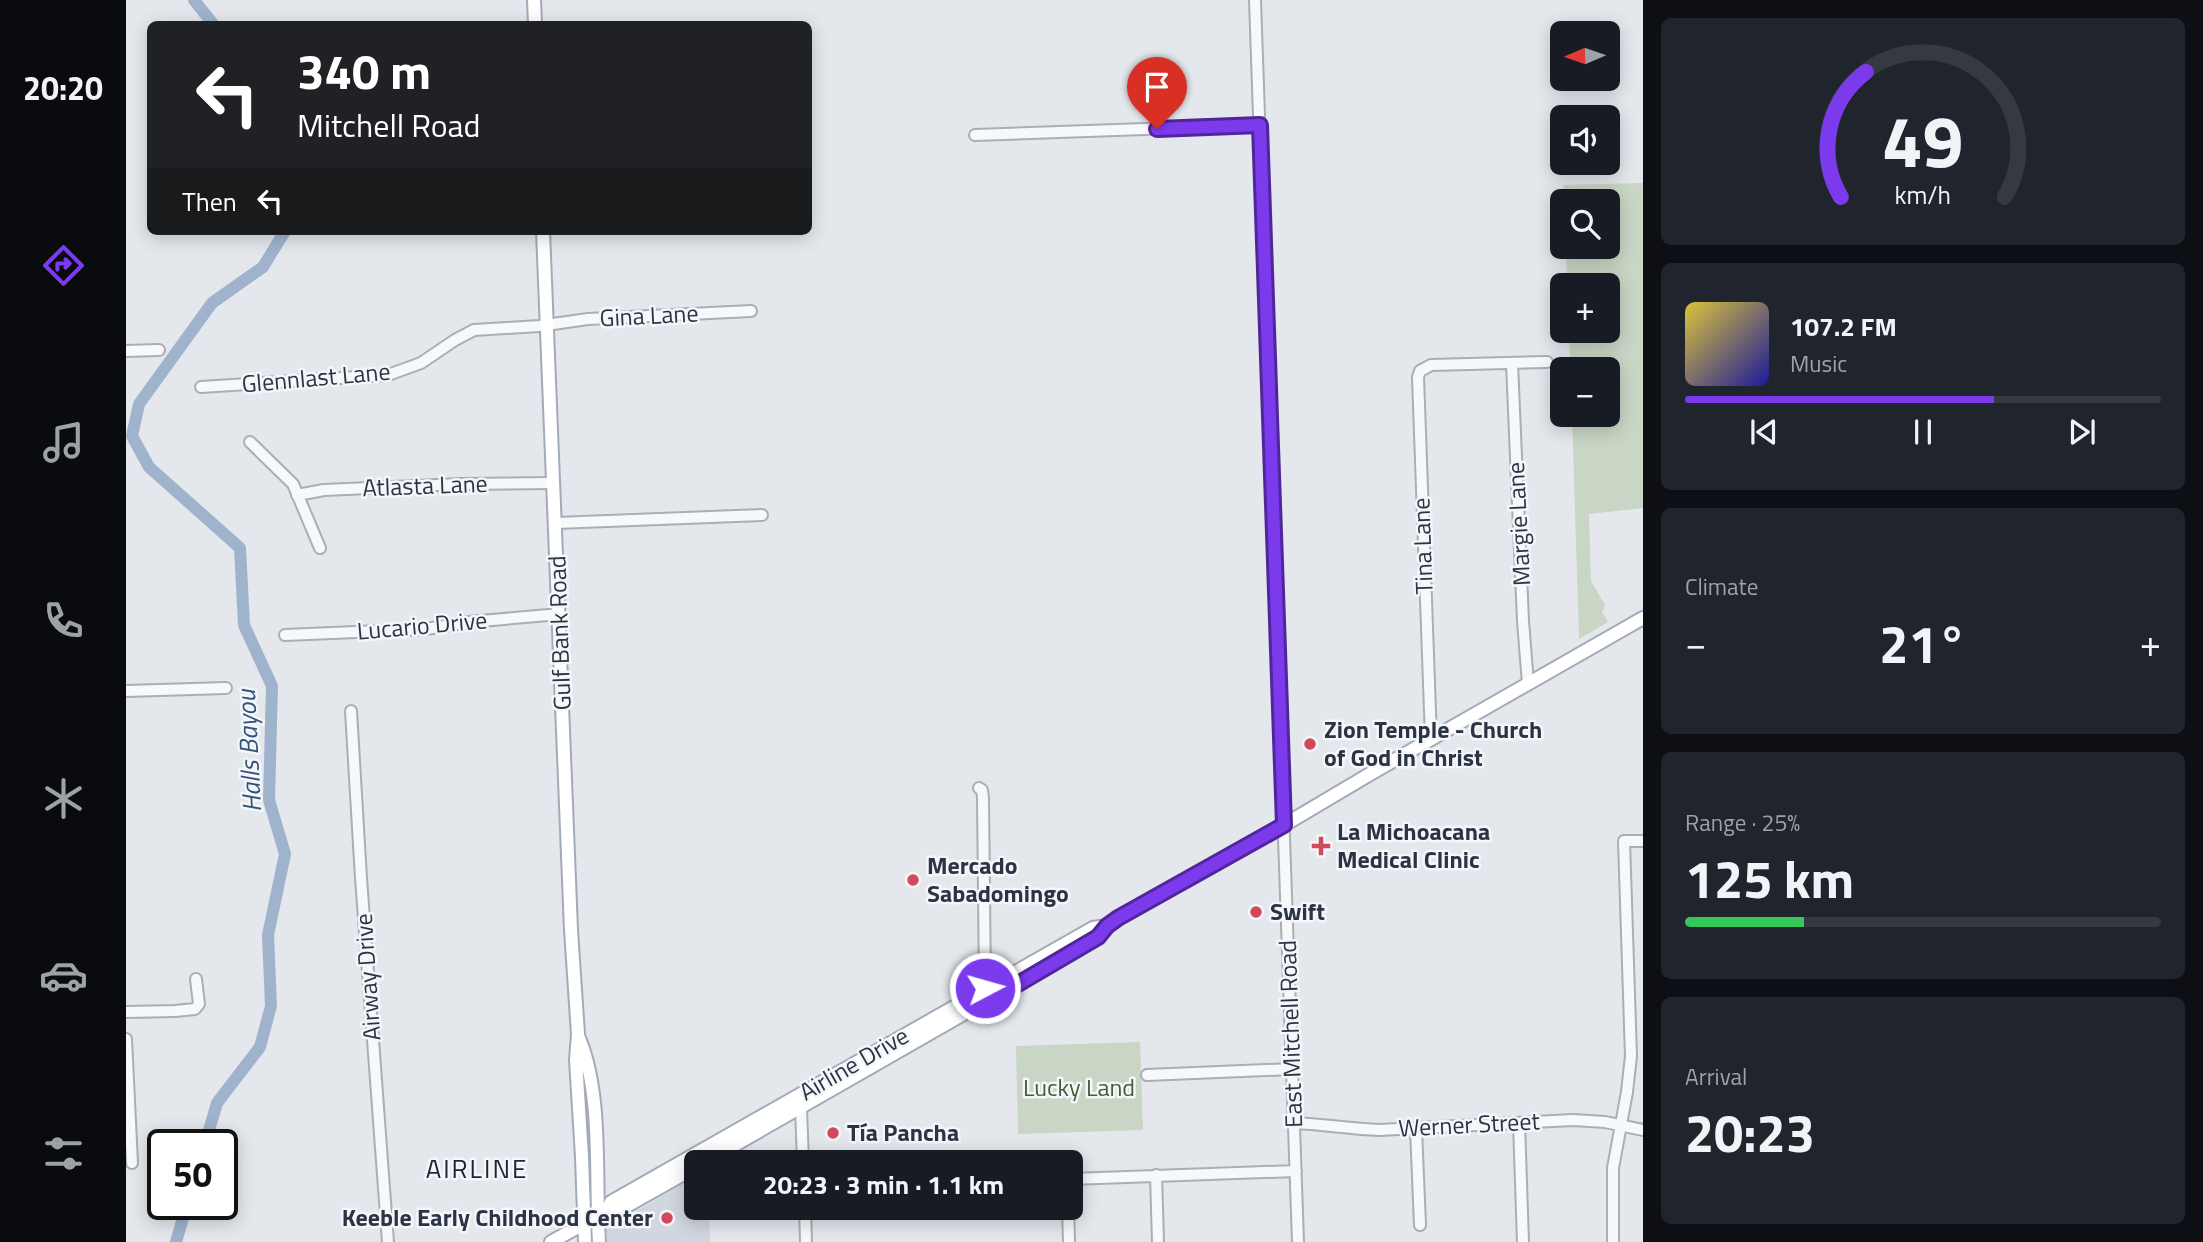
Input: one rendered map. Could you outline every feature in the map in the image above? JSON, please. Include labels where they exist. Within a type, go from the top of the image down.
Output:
[{"type":"main road","points":[[534,0],[535,21]]},
{"type":"main road","name":"Gulf Bank Road","points":[[543,235],[585,1242]]},
{"type":"main road","name":"Airline Drive","points":[[726,1150],[1001,994],[1098,937],[1107,926],[1643,618]]},
{"type":"main road","name":"Airline Drive","points":[[602,1214],[611,1202],[985,988],[1093,928],[1107,926]]},
{"type":"main road","points":[[985,988],[1001,994]]},
{"type":"main road","name":"Gulf Bank Road","points":[[578,1034],[588,1059],[593,1107],[602,1214],[599,1242]]},
{"type":"main road","name":"Airline Drive","points":[[551,1242],[602,1214],[616,1212],[684,1174]]},
{"type":"street","name":"East Mitchell Road","points":[[1255,0],[1298,1242]]},
{"type":"street","points":[[975,135],[1260,125]]},
{"type":"street","name":"Gina Lane","points":[[547,324],[588,319],[751,311]]},
{"type":"street","name":"Glennlast Lane","points":[[201,387],[378,377],[421,363],[474,330],[547,324]]},
{"type":"street","points":[[126,351],[159,350]]},
{"type":"street","points":[[1512,363],[1547,362]]},
{"type":"street","name":"Tina Lane","points":[[1431,739],[1418,377],[1420,371],[1431,365],[1512,363]]},
{"type":"street","name":"Margie Lane","points":[[1512,363],[1528,684]]},
{"type":"street","points":[[250,442],[293,484],[320,548]]},
{"type":"street","name":"Atlasta Lane","points":[[298,495],[324,490],[553,483]]},
{"type":"street","points":[[556,523],[762,515]]},
{"type":"street","name":"Lucario Drive","points":[[285,635],[426,629],[469,622],[560,614]]},
{"type":"street","points":[[126,691],[226,688]]},
{"type":"street","name":"Airway Drive","points":[[351,711],[360,878],[388,1242]]},
{"type":"street","points":[[979,788],[983,798],[985,988]]},
{"type":"street","points":[[1613,1242],[1611,1191],[1614,1159],[1631,1056],[1624,841],[1643,841]]},
{"type":"street","points":[[126,1012],[195,1009],[199,1004],[196,979]]},
{"type":"street","points":[[126,1039],[132,1163]]},
{"type":"street","points":[[1147,1075],[1293,1069]]},
{"type":"street","points":[[801,1108],[803,1150]]},
{"type":"street","name":"Werner Street","points":[[1294,1124],[1332,1124],[1360,1129],[1416,1129],[1573,1120],[1643,1130]]},
{"type":"street","points":[[1519,1123],[1523,1242]]},
{"type":"street","points":[[1416,1129],[1420,1226]]},
{"type":"street","points":[[1083,1178],[1296,1171]]},
{"type":"street","points":[[1156,1175],[1158,1242]]},
{"type":"street","points":[[805,1220],[806,1242]]},
{"type":"street","points":[[1068,1220],[1069,1242]]},
{"type":"shaded area","name":"Keeble Early Childhood Center","points":[[684,1183],[684,1220],[709,1220],[710,1242],[607,1242],[606,1229]]},
{"type":"green space","points":[[1643,183],[1643,508],[1589,514],[1591,581],[1605,605],[1602,612],[1608,622],[1579,639],[1572,427],[1620,427],[1620,357],[1570,357],[1569,343],[1620,343],[1620,273],[1567,273],[1566,259],[1620,259],[1620,189],[1563,189],[1563,185]]},
{"type":"green space","name":"Lucky Land","points":[[1140,1042],[1143,1130],[1018,1134],[1016,1046]]},
{"type":"waterway","name":"Halls Bayou","points":[[194,0],[211,21]]},
{"type":"waterway","name":"Halls Bayou","points":[[209,1129],[217,1103],[260,1047],[271,1006],[268,935],[285,854],[269,800],[272,686],[244,625],[240,548],[149,467],[132,436],[139,404],[212,303],[263,267],[283,235]]},
{"type":"waterway","name":"Halls Bayou","points":[[176,1242],[182,1220]]},
{"type":"place","name":"Zion Temple - Church of God in Christ","points":[[1310,744]]},
{"type":"place","name":"La Michoacana Medical Clinic","points":[[1321,846]]},
{"type":"place","name":"Mercado Sabadomingo","points":[[913,880]]},
{"type":"place","name":"Swift","points":[[1256,912]]},
{"type":"place","name":"Tía Pancha","points":[[833,1133]]},
{"type":"place","name":"Keeble Early Childhood Center","points":[[667,1218]]},
{"type":"district","name":"AIRLINE","points":[[477,1169]]},
{"type":"route","points":[[985,988],[1001,994],[1098,937],[1118,918],[1284,825],[1260,125],[1157,129]]}]
